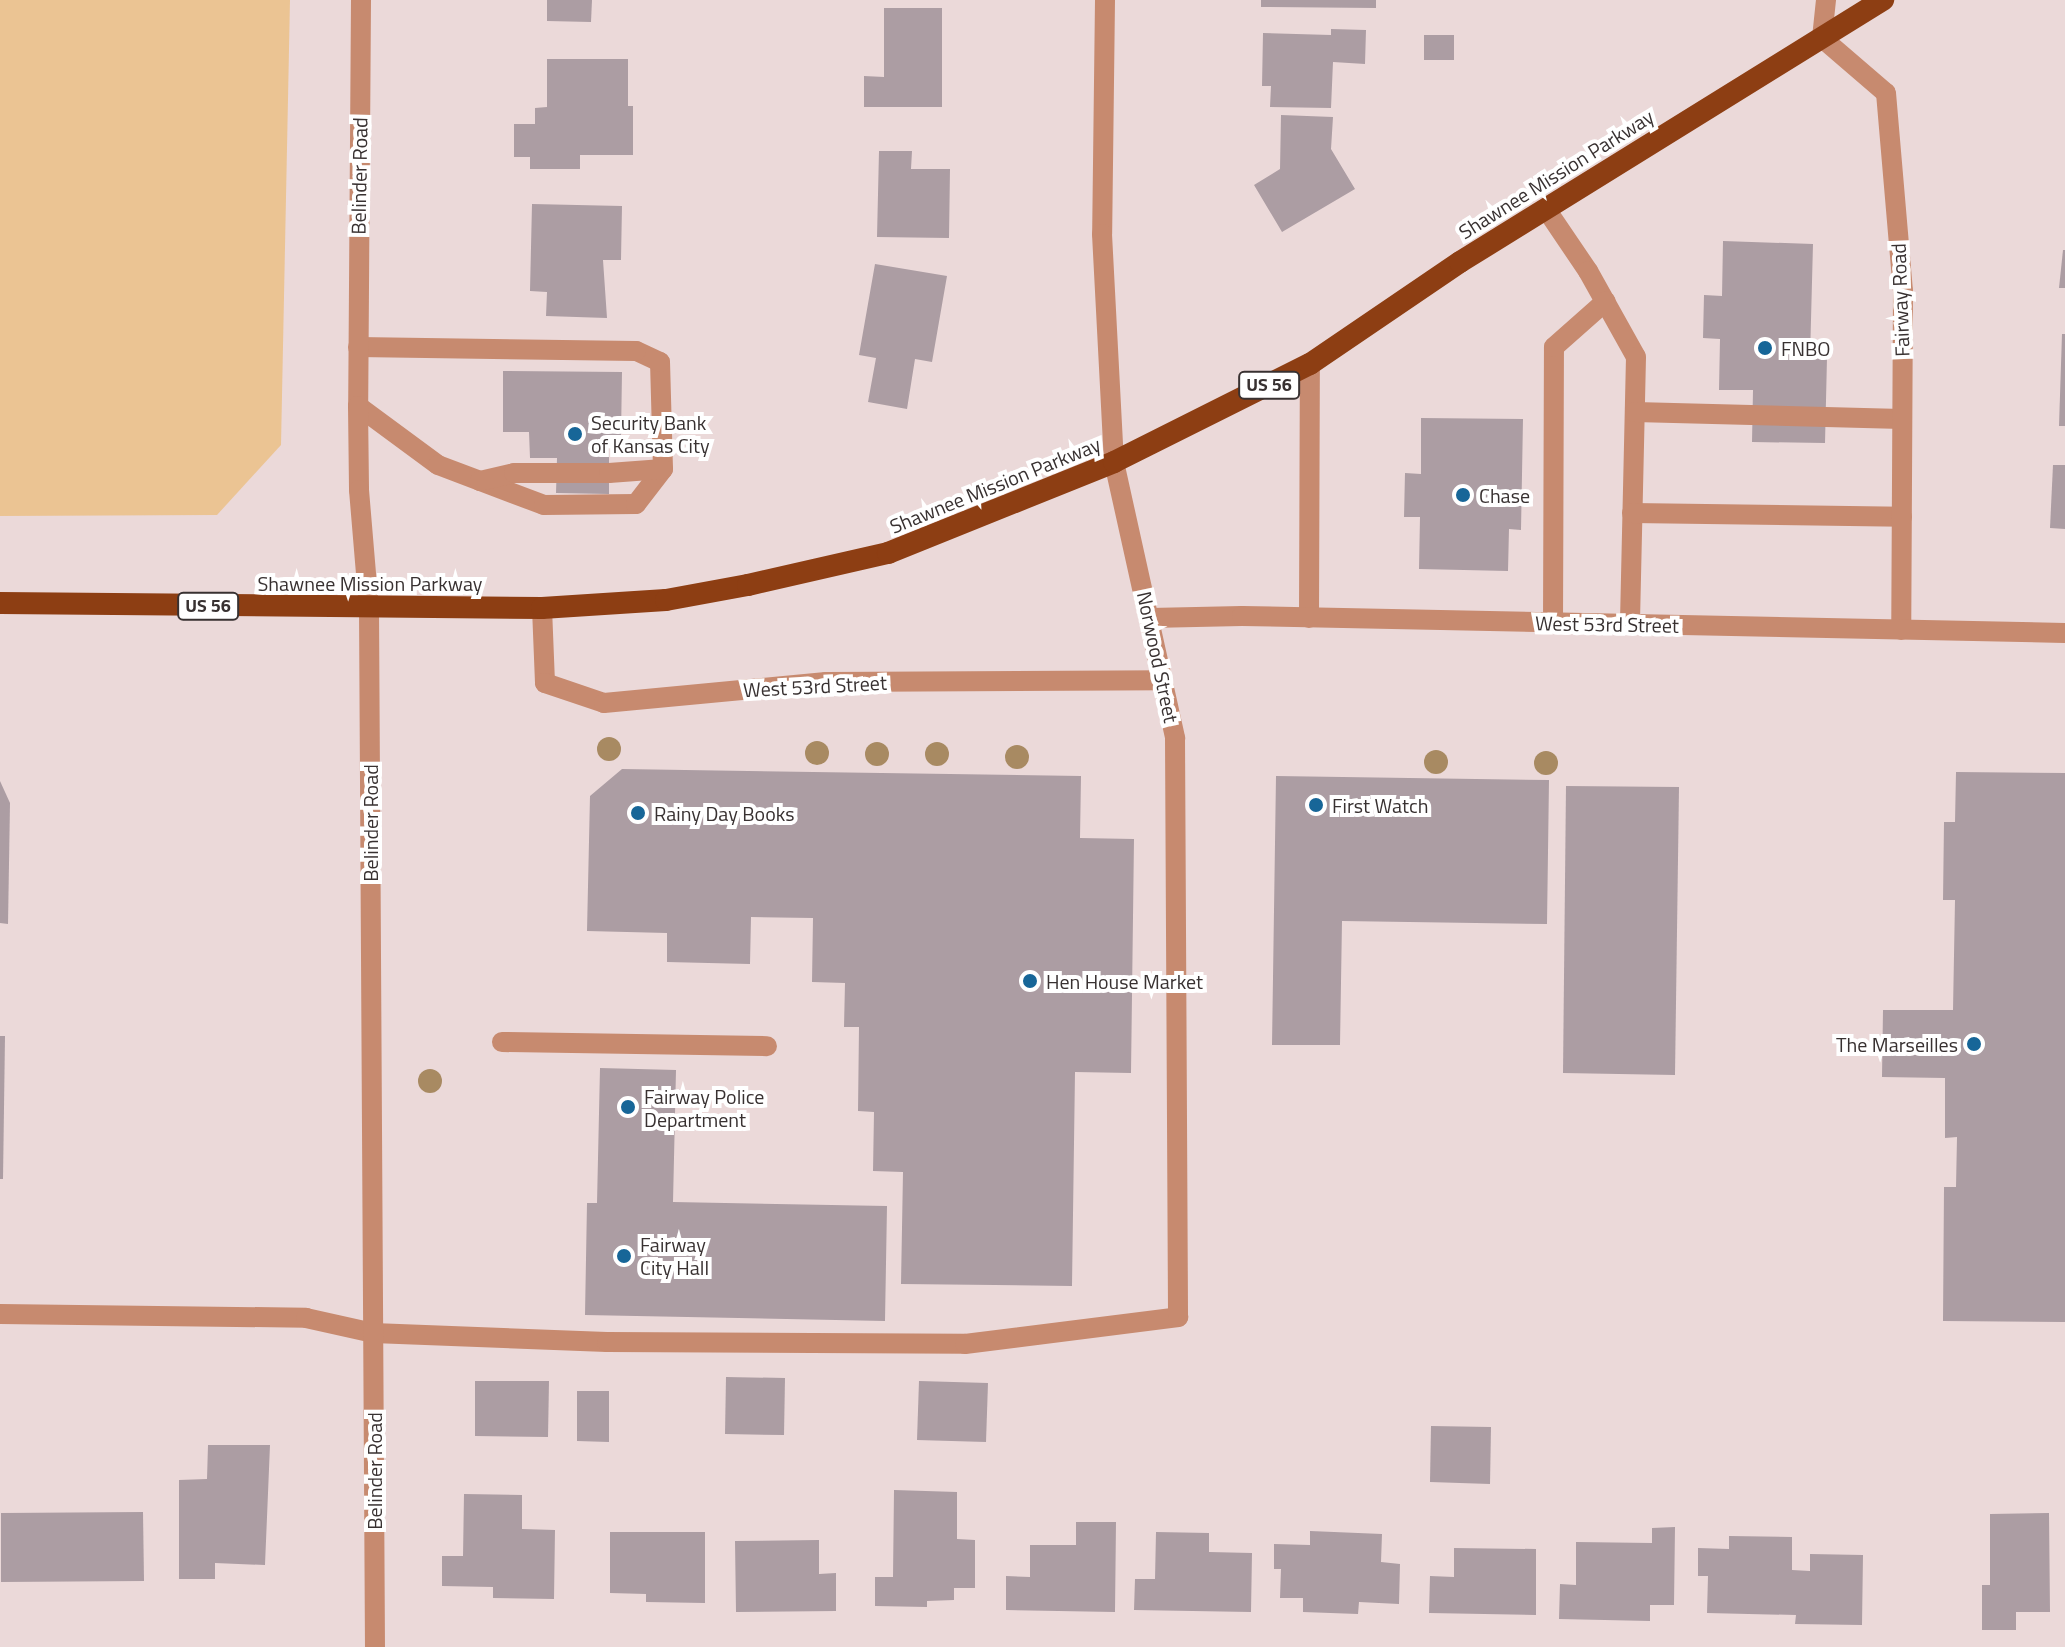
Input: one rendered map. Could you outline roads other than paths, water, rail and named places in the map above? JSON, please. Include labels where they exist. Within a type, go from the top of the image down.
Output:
[{"type":"highway","name":"Shawnee Mission Parkway","points":[[0,603],[542,608],[666,600],[888,553],[1114,462],[1310,364],[1414,292],[1883,0]]},
{"type":"street","name":"Belinder Road","points":[[361,0],[358,406],[359,490],[369,608],[375,1647]]},
{"type":"street","name":"Norwood Street","points":[[373,1333],[607,1342],[965,1344],[1178,1317],[1175,738],[1114,462],[1102,234],[1105,0]]},
{"type":"street","points":[[1822,38],[1826,0]]},
{"type":"street","name":"Fairway Road","points":[[1822,38],[1886,93],[1903,291],[1901,630]]},
{"type":"street","points":[[1546,209],[1606,301],[1636,357],[1630,625]]},
{"type":"street","points":[[1553,623],[1554,347],[1606,301]]},
{"type":"street","points":[[358,347],[636,351],[660,362],[663,469],[636,504],[544,505],[438,465],[358,406]]},
{"type":"street","points":[[1309,618],[1310,364]]},
{"type":"street","points":[[1635,412],[1902,419]]},
{"type":"street","points":[[480,481],[514,473],[609,473],[663,469]]},
{"type":"street","points":[[1632,513],[1902,517]]},
{"type":"street","name":"West 53rd Street","points":[[542,608],[545,683],[604,703],[826,682],[1163,680]]},
{"type":"street","name":"West 53rd Street","points":[[1150,618],[1309,618],[2065,633]]},
{"type":"street","points":[[502,1042],[767,1046]]},
{"type":"street","points":[[0,1314],[306,1318],[373,1333]]},
{"type":"place","name":"FNBO","points":[[1765,348]]},
{"type":"place","name":"Security Bank of Kansas City","points":[[575,434]]},
{"type":"place","name":"Chase","points":[[1463,495]]},
{"type":"place","name":"First Watch","points":[[1316,805]]},
{"type":"place","name":"Rainy Day Books","points":[[638,813]]},
{"type":"place","name":"Hen House Market","points":[[1030,981]]},
{"type":"place","name":"The Marseilles","points":[[1974,1044]]},
{"type":"place","name":"Fairway Police Department","points":[[628,1107]]},
{"type":"place","name":"Fairway City Hall","points":[[624,1256]]}]
